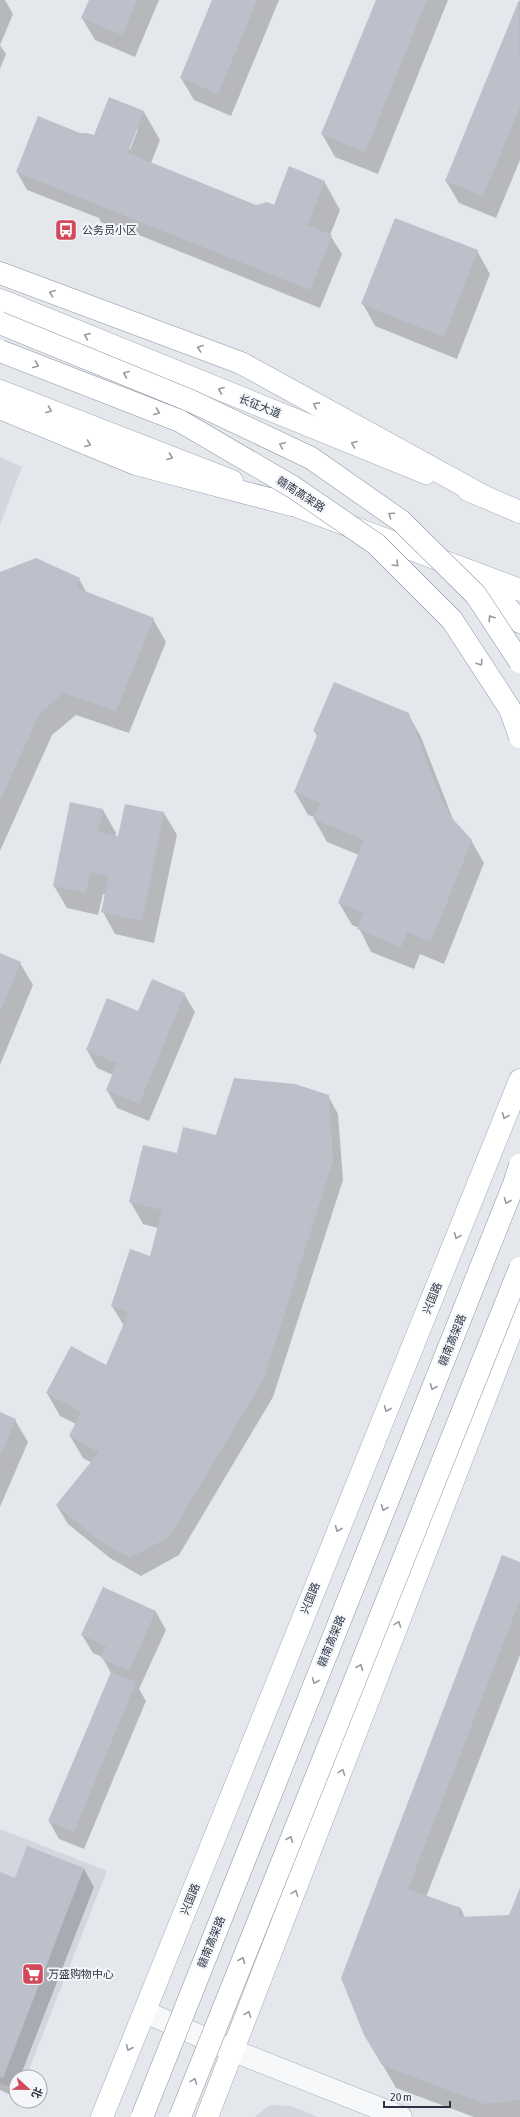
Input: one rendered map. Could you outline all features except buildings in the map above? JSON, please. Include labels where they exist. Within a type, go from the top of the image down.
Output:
[{"type":"main road","points":[[0,273],[241,363],[486,497],[520,493]]},
{"type":"main road","name":"长征大道","points":[[0,300],[520,512]]},
{"type":"main road","points":[[0,323],[191,402],[311,458],[401,521],[476,595],[520,662]]},
{"type":"main road","name":"赣南高架路","points":[[0,351],[180,422],[293,487],[376,544],[452,620],[510,709],[520,737]]},
{"type":"main road","points":[[0,391],[292,505],[520,590]]},
{"type":"main road","points":[[0,408],[136,464],[292,505]]},
{"type":"main road","points":[[464,569],[488,586],[520,622]]},
{"type":"main road","name":"兴国路","points":[[102,2117],[520,1080]]},
{"type":"main road","name":"赣南高架路","points":[[142,2117],[514,1184],[520,1165]]},
{"type":"main road","points":[[180,2117],[520,1268]]},
{"type":"main road","points":[[207,2117],[234,2051],[520,1308]]},
{"type":"street","points":[[145,2012],[234,2051],[401,2117]]},
{"type":"shaded area","points":[[0,457],[22,467],[0,525]]},
{"type":"shaded area","name":"万盛购物中心","points":[[0,1829],[107,1871],[29,2069],[8,2069],[8,2086],[0,2083]]},
{"type":"shaded area","points":[[270,2105],[291,2106],[318,2117],[255,2117]]},
{"type":"place","name":"公务员小区","points":[[66,230]]},
{"type":"place","name":"万盛购物中心","points":[[33,1974]]}]
